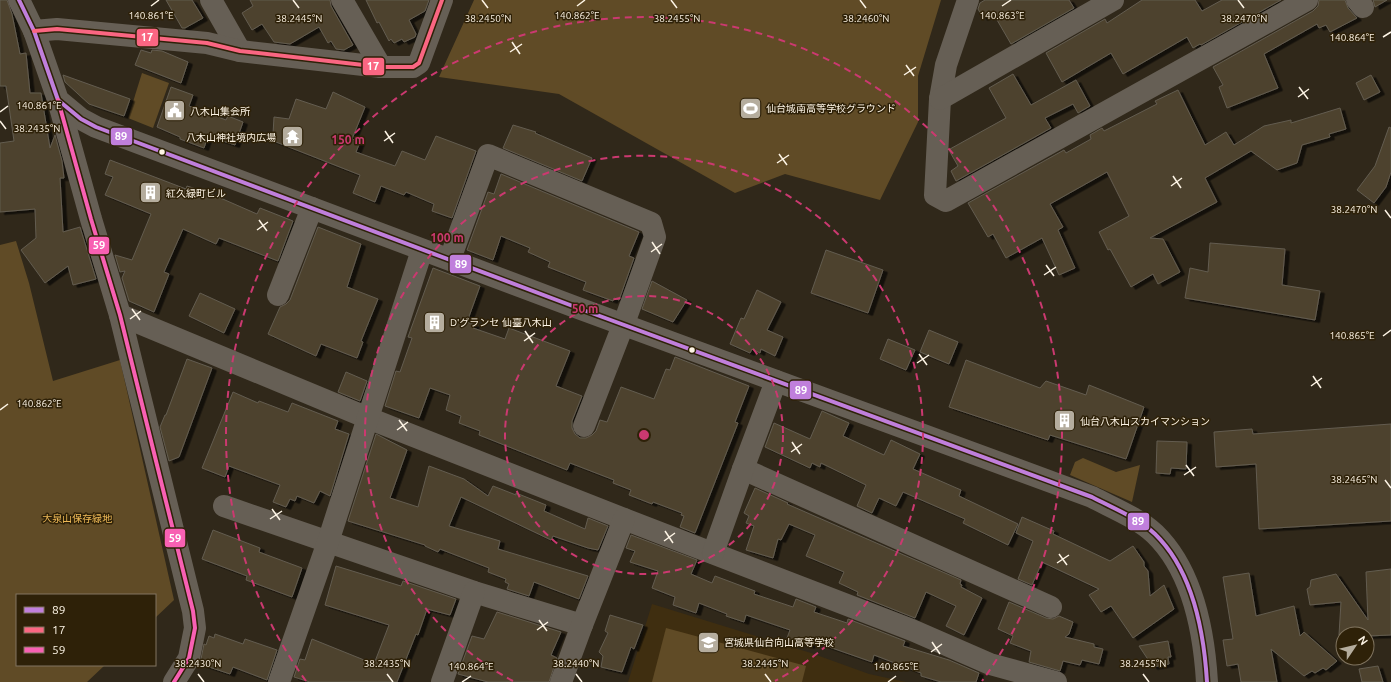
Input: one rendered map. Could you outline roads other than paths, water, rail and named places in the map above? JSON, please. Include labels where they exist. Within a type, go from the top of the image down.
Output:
[{"type":"street","points":[[19,0],[34,31],[58,100],[91,219],[120,315],[193,611],[195,628],[189,658],[174,682]]},
{"type":"street","points":[[211,0],[240,51]]},
{"type":"street","points":[[342,0],[381,67]]},
{"type":"street","points":[[34,31],[57,29],[207,43],[240,51],[381,67],[413,67],[419,63],[442,0]]},
{"type":"street","points":[[968,0],[946,65],[940,99],[935,195],[946,201],[1307,0]]},
{"type":"street","points":[[940,99],[1113,0]]},
{"type":"street","points":[[58,100],[81,119],[96,127],[422,250],[450,259],[776,381],[1092,496],[1134,519],[1155,534],[1168,549],[1183,574],[1198,613],[1206,652],[1208,682]]},
{"type":"street","points":[[450,259],[488,155],[650,223],[655,237],[584,426]]},
{"type":"street","points":[[278,295],[312,208]]},
{"type":"street","points":[[279,682],[328,542],[422,250]]},
{"type":"street","points":[[120,315],[368,418],[912,630],[990,664],[1056,682]]},
{"type":"street","points":[[713,553],[776,381]]},
{"type":"street","points":[[743,469],[1051,607]]},
{"type":"street","points":[[224,506],[474,592],[582,626]]},
{"type":"street","points":[[561,682],[624,519]]},
{"type":"street","points":[[442,682],[474,592]]},
{"type":"place","name":"仙台城南高等学校グラウンド","points":[[751,108]]},
{"type":"place","name":"八木山集会所","points":[[175,111]]},
{"type":"place","name":"八木山神社境内広場","points":[[292,137]]},
{"type":"place","name":"紅久緑町ビル","points":[[151,193]]},
{"type":"place","name":"D'グランセ 仙臺八木山","points":[[434,322]]},
{"type":"place","name":"仙台八木山スカイマンション","points":[[1065,421]]},
{"type":"place","name":"宮城県仙台向山高等学校","points":[[708,642]]},
{"type":"park label","name":"大泉山保存緑地","points":[[77,518]]}]
